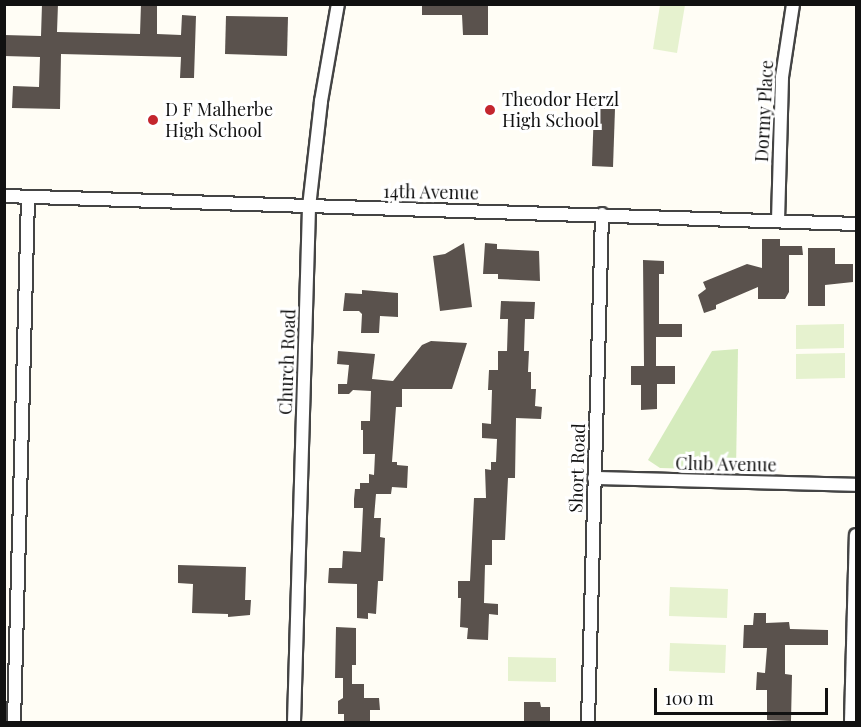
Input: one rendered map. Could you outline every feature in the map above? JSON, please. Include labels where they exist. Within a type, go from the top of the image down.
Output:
[{"type":"street","name":"Church Road","points":[[294,723],[309,207],[321,100],[338,4]]},
{"type":"street","name":"Dormy Place","points":[[778,221],[782,77],[793,4]]},
{"type":"street","name":"14th Avenue","points":[[4,196],[856,224]]},
{"type":"street","points":[[14,723],[28,197]]},
{"type":"street","name":"Short Road","points":[[588,723],[602,214]]},
{"type":"street","name":"Club Avenue","points":[[594,478],[856,485]]},
{"type":"street","points":[[851,723],[856,535]]},
{"type":"green space","points":[[660,5],[685,5],[677,53],[653,49]]},
{"type":"green space","points":[[844,324],[844,348],[796,349],[796,325]]},
{"type":"green space","points":[[738,349],[736,470],[660,468],[648,460],[712,351]]},
{"type":"green space","points":[[845,353],[845,378],[796,379],[796,354]]},
{"type":"green space","points":[[670,587],[728,589],[727,618],[669,616]]},
{"type":"green space","points":[[670,643],[726,645],[725,673],[669,671]]},
{"type":"green space","points":[[508,657],[556,658],[556,682],[508,681]]},
{"type":"building","points":[[42,4],[58,4],[57,32],[140,34],[141,4],[157,4],[157,34],[181,35],[182,15],[196,16],[194,78],[180,78],[181,57],[61,54],[60,109],[12,108],[13,86],[39,87],[40,57],[4,56],[4,35],[41,36]]},
{"type":"building","points":[[422,4],[488,4],[488,35],[463,35],[462,15],[422,15]]},
{"type":"building","points":[[226,16],[288,17],[287,56],[225,54]]},
{"type":"building","points":[[594,108],[615,109],[613,167],[592,166]]},
{"type":"building","points":[[762,239],[780,239],[780,246],[802,246],[803,255],[789,255],[789,292],[785,299],[758,299],[758,287],[716,305],[716,309],[704,313],[698,295],[706,289],[703,282],[747,264],[762,268]]},
{"type":"building","points":[[464,243],[472,307],[440,311],[433,256],[445,254]]},
{"type":"building","points":[[485,243],[497,244],[497,249],[539,251],[540,281],[498,279],[498,274],[483,274]]},
{"type":"building","points":[[808,248],[835,248],[835,264],[853,264],[853,282],[825,285],[825,306],[808,306]]},
{"type":"building","points":[[643,260],[664,261],[664,274],[659,274],[659,324],[682,324],[682,337],[656,337],[656,366],[675,366],[675,384],[657,384],[657,409],[641,410],[641,385],[631,385],[631,366],[644,366]]},
{"type":"building","points":[[362,290],[398,293],[398,317],[380,316],[379,333],[361,333],[362,314],[359,311],[343,311],[345,293],[362,294]]},
{"type":"building","points":[[501,301],[535,302],[534,319],[525,319],[524,351],[529,351],[528,372],[531,372],[531,389],[536,389],[535,406],[542,407],[541,419],[516,418],[515,478],[508,478],[505,540],[492,540],[492,565],[485,565],[484,603],[498,604],[498,615],[489,614],[488,640],[467,639],[468,628],[460,627],[461,598],[458,598],[458,581],[470,581],[474,498],[486,498],[485,469],[491,470],[491,462],[496,462],[497,439],[482,438],[482,423],[491,424],[492,390],[488,390],[489,370],[498,370],[498,351],[507,351],[508,319],[500,319]]},
{"type":"building","points":[[431,341],[467,343],[452,389],[402,389],[402,407],[396,407],[392,462],[408,466],[407,488],[392,487],[391,494],[376,494],[374,518],[381,518],[380,537],[385,538],[383,581],[378,581],[376,614],[368,613],[368,619],[357,618],[357,584],[328,583],[329,568],[342,568],[343,551],[361,552],[363,508],[354,508],[354,499],[355,489],[360,489],[360,483],[369,483],[369,474],[374,475],[375,454],[363,454],[363,430],[361,430],[361,421],[370,421],[371,391],[353,390],[349,394],[338,394],[338,384],[347,384],[349,365],[337,364],[338,351],[375,354],[372,379],[393,381],[422,345]]},
{"type":"building","points":[[178,565],[246,567],[245,600],[251,600],[250,615],[228,617],[228,614],[192,613],[193,584],[178,583]]},
{"type":"building","points":[[754,613],[766,613],[766,623],[789,622],[790,629],[828,630],[828,645],[785,645],[785,674],[792,675],[791,721],[767,720],[767,690],[756,690],[757,672],[765,673],[767,648],[743,648],[744,625],[753,625]]},
{"type":"building","points":[[336,627],[356,628],[356,665],[352,665],[352,684],[364,684],[364,698],[379,698],[380,710],[370,710],[370,723],[344,723],[344,714],[338,714],[338,701],[343,698],[343,678],[335,678]]},
{"type":"building","points":[[524,702],[540,702],[541,707],[550,707],[550,722],[524,723]]},
{"type":"place","name":"Theodor Herzl High School","points":[[490,110]]},
{"type":"place","name":"D F Malherbe High School","points":[[153,120]]}]
